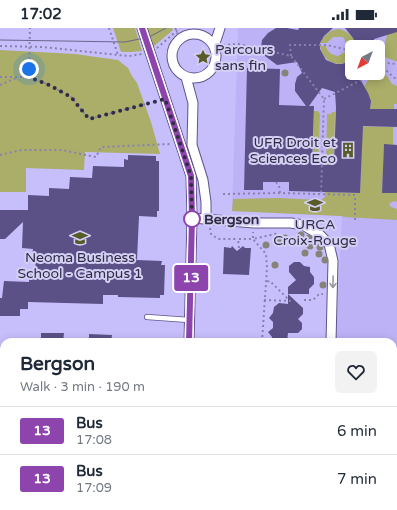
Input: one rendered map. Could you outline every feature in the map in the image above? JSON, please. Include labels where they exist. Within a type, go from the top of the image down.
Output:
[{"type":"street","points":[[142,28],[191,176],[192,218],[189,338]]},
{"type":"street","points":[[214,46],[220,28]]},
{"type":"street","points":[[199,34],[206,37],[214,46],[216,62],[207,74],[200,78],[186,77],[175,68],[172,61],[172,54],[178,36],[199,34]]},
{"type":"street","points":[[186,77],[193,103],[192,145],[203,180],[206,202],[206,218]]},
{"type":"street","points":[[192,218],[291,223],[314,228],[329,244],[333,261],[331,338]]},
{"type":"lane","points":[[147,317],[189,320]]},
{"type":"path","points":[[29,77],[30,28]]},
{"type":"path","points":[[109,28],[118,55]]},
{"type":"path","points":[[175,28],[178,36]]},
{"type":"path","points":[[0,46],[42,47],[118,55],[137,55],[159,48],[178,36],[180,28]]},
{"type":"path","points":[[214,46],[238,44],[291,56]]},
{"type":"path","points":[[321,194],[324,99],[291,56],[290,44],[327,45],[345,49]]},
{"type":"path","points":[[385,62],[392,64],[397,62]]},
{"type":"path","points":[[385,70],[397,80]]},
{"type":"path","points":[[0,77],[29,77],[49,85],[71,97],[89,119],[165,99]]},
{"type":"path","points":[[0,85],[17,77]]},
{"type":"path","points":[[324,99],[360,80]]},
{"type":"path","points":[[0,155],[21,150],[62,150],[96,157],[101,147],[180,143]]},
{"type":"path","points":[[276,182],[279,186],[280,193]]},
{"type":"path","points":[[223,194],[280,193],[355,195],[355,221]]},
{"type":"path","points":[[218,239],[253,240],[283,232]]},
{"type":"path","points":[[238,239],[239,248]]},
{"type":"path","points":[[253,240],[266,254],[266,282],[262,338]]},
{"type":"path","points":[[264,300],[290,301],[270,281],[266,282]]},
{"type":"path","points":[[304,300],[313,300],[319,294],[332,294]]},
{"type":"shaded area","name":"URCA Croix-Rouge","points":[[238,28],[397,28],[397,338],[336,338],[342,216],[232,211]]},
{"type":"green space","points":[[113,28],[135,28],[142,51],[121,52]]},
{"type":"green space","points":[[146,28],[172,28],[173,30],[153,47]]},
{"type":"green space","points":[[397,28],[397,61],[385,57],[385,43],[387,35]]},
{"type":"green space","points":[[339,29],[347,32],[354,40],[345,41],[342,37],[333,37],[327,43],[320,43],[328,33]]},
{"type":"green space","points":[[320,46],[326,46],[330,53],[338,56],[345,52],[345,62],[338,64],[333,63],[321,52]]},
{"type":"green space","points":[[0,50],[75,54],[118,60],[128,68],[137,83],[151,122],[160,154],[85,152],[84,170],[26,168],[26,192],[0,192]]},
{"type":"green space","points":[[385,74],[392,84],[397,86],[397,104],[394,104],[394,109],[370,109],[371,101],[364,86],[368,80],[385,80]]},
{"type":"green space","points":[[314,111],[318,111],[320,114],[318,165],[303,164],[304,155],[313,155]]},
{"type":"green space","points":[[332,112],[335,112],[334,156],[343,156],[326,173],[327,114],[331,114]]},
{"type":"green space","points":[[349,126],[393,127],[393,145],[384,145],[382,193],[397,193],[397,202],[394,201],[389,204],[391,207],[397,209],[397,220],[232,211],[233,199],[278,198],[321,200],[325,197],[325,183],[329,192],[360,193],[362,135]]},
{"type":"building","points":[[276,28],[298,30],[299,28],[333,28],[324,36],[320,43],[320,49],[326,60],[336,64],[345,63],[345,80],[361,80],[371,101],[370,109],[397,109],[397,127],[363,126],[360,193],[289,191],[289,182],[263,182],[263,190],[244,190],[247,68],[280,69],[279,105],[306,106],[295,91],[297,77],[302,73],[297,62],[277,65],[265,56],[261,48],[262,40],[268,33]],"holes":[[[322,88],[335,92],[336,107],[334,165],[312,164],[314,106],[309,106]]]},
{"type":"building","points":[[345,28],[397,28],[397,32],[374,40],[354,40]]},
{"type":"building","points":[[384,144],[397,145],[397,193],[382,193]]},
{"type":"building","name":"Neoma Business School - Campus 1","points":[[128,155],[156,156],[156,161],[159,161],[159,211],[157,211],[157,217],[139,216],[137,260],[162,261],[161,265],[165,265],[164,295],[160,295],[160,298],[118,297],[118,295],[103,295],[103,304],[28,302],[28,309],[20,309],[20,316],[0,316],[0,298],[2,298],[4,281],[29,282],[29,273],[35,273],[36,257],[32,257],[33,249],[22,248],[23,222],[5,239],[0,239],[0,210],[28,210],[28,195],[49,196],[49,188],[69,189],[70,177],[92,178],[93,166],[124,167],[124,159],[128,160]]},
{"type":"building","points":[[232,246],[237,251],[243,246],[245,248],[251,248],[249,275],[223,274],[224,247],[231,248]]},
{"type":"building","points":[[294,262],[300,262],[304,266],[310,267],[310,272],[314,277],[314,284],[309,289],[309,294],[288,294],[288,287],[296,280],[289,272],[289,266]]},
{"type":"building","points":[[288,294],[303,308],[303,314],[298,319],[302,323],[302,329],[298,333],[288,333],[287,338],[272,338],[268,332],[273,328],[273,322],[269,318],[273,313],[274,307],[279,303],[288,304]]},
{"type":"building","points":[[41,333],[64,333],[63,338],[41,338]]},
{"type":"building","points":[[89,334],[112,335],[112,338],[89,338]]},
{"type":"tram line","points":[[0,40],[125,42],[149,37],[166,28]]},
{"type":"bus line","name":"13","points":[[142,28],[191,176],[192,218],[189,338]]},
{"type":"place","name":"Parcours sans fin","points":[[203,57]]},
{"type":"place","name":"UFR Droit et Sciences Eco","points":[[348,150]]},
{"type":"place","name":"URCA Croix-Rouge","points":[[315,205]]},
{"type":"place","name":"Bergson","points":[[192,219]]},
{"type":"place","name":"Neoma Business School - Campus 1","points":[[80,238]]},
{"type":"route","points":[[29,69],[29,77],[49,85],[71,97],[89,119],[165,99],[191,176],[192,219]]}]
